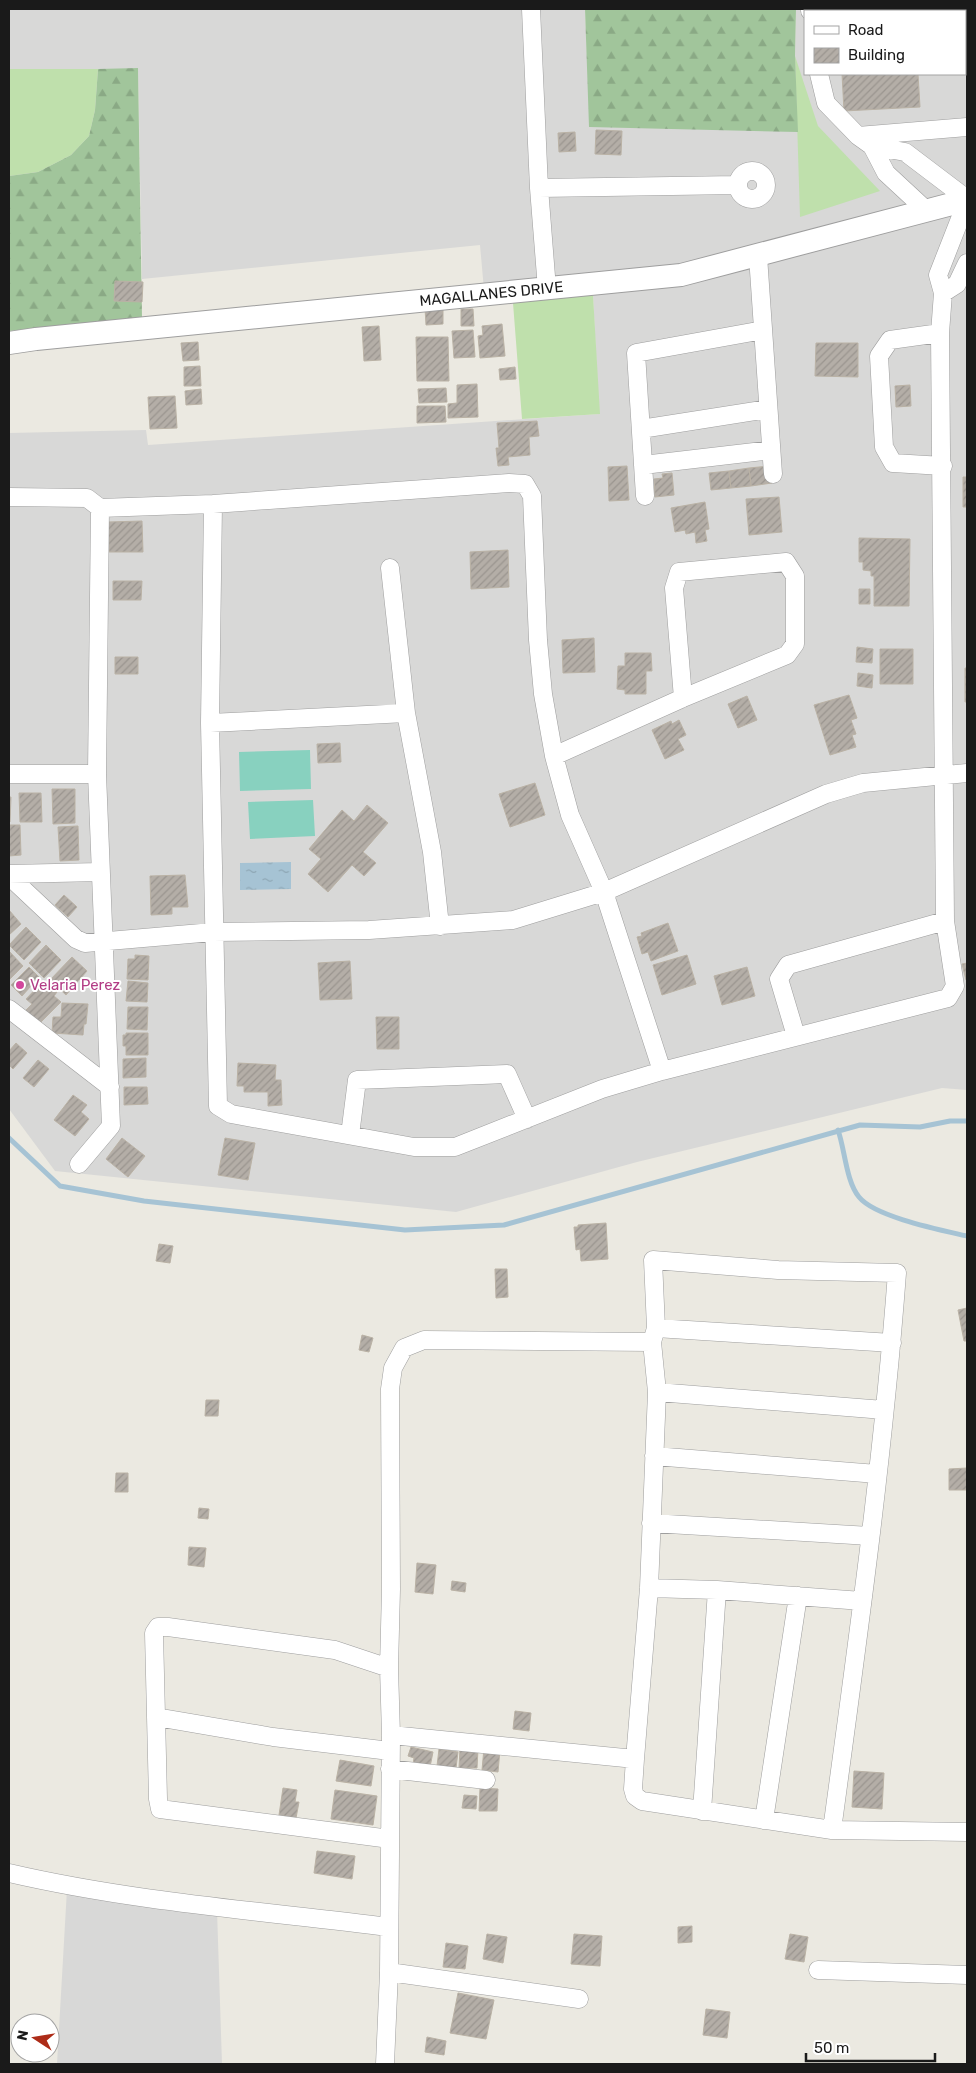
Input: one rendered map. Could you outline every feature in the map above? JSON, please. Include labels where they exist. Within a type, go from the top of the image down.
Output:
[{"type":"street","points":[[531,9],[539,188],[547,289]]},
{"type":"street","points":[[819,75],[826,103],[865,141],[886,173],[927,211]]},
{"type":"street","points":[[865,141],[967,127]]},
{"type":"street","points":[[213,504],[210,723],[218,1106],[232,1114],[414,1147],[455,1147],[602,1089],[662,1071],[948,998],[955,986],[945,921],[943,466],[940,333],[943,293],[938,275],[967,200],[905,152],[865,141]]},
{"type":"street","points":[[539,188],[738,185]]},
{"type":"street","name":"MAGALLANES DRIVE","points":[[9,343],[680,275],[967,200]]},
{"type":"street","points":[[758,256],[773,474]]},
{"type":"street","points":[[943,293],[957,284],[967,264]]},
{"type":"street","points":[[645,496],[636,353],[763,330]]},
{"type":"street","points":[[940,333],[890,340],[879,356],[884,447],[893,463],[943,466]]},
{"type":"street","points":[[641,429],[768,409]]},
{"type":"street","points":[[643,465],[771,450]]},
{"type":"street","points":[[9,497],[88,498],[100,508],[213,504],[509,483],[525,484],[532,496],[538,640],[543,694],[554,756],[570,815],[604,892],[662,1071]]},
{"type":"street","points":[[79,1164],[111,1126],[97,774],[100,508]]},
{"type":"street","points":[[554,756],[683,698],[788,655],[795,644],[795,576],[786,562],[679,572],[674,588],[683,698]]},
{"type":"street","points":[[390,568],[406,713],[432,852],[440,926]]},
{"type":"street","points":[[210,723],[406,713]]},
{"type":"street","points":[[9,875],[76,939],[85,943],[213,932],[369,930],[513,920],[604,892],[826,794],[863,783],[967,773]]},
{"type":"street","points":[[9,774],[97,774]]},
{"type":"street","points":[[9,875],[100,872]]},
{"type":"street","points":[[796,1036],[780,979],[788,965],[945,921]]},
{"type":"street","points":[[9,1009],[110,1087]]},
{"type":"street","points":[[350,1135],[358,1080],[507,1074],[526,1119]]},
{"type":"street","points":[[832,1830],[870,1536],[892,1343],[897,1273],[778,1270],[653,1260],[657,1392],[649,1588],[635,1759],[635,1796],[642,1801],[832,1830],[967,1832]]},
{"type":"street","points":[[386,2064],[390,1839],[390,1389],[393,1368],[404,1348],[424,1340],[654,1335],[892,1343]]},
{"type":"street","points":[[657,1392],[884,1410]]},
{"type":"street","points":[[654,1456],[877,1474]]},
{"type":"street","points":[[651,1523],[870,1536]]},
{"type":"street","points":[[649,1588],[717,1590],[862,1601]]},
{"type":"street","points":[[702,1811],[717,1590]]},
{"type":"street","points":[[764,1820],[798,1596]]},
{"type":"street","points":[[389,1668],[335,1650],[158,1627],[154,1633],[158,1799],[160,1808],[390,1839]]},
{"type":"street","points":[[156,1717],[273,1737],[635,1759]]},
{"type":"street","points":[[390,1769],[486,1780]]},
{"type":"street","points":[[9,1873],[67,1887],[136,1898],[389,1927]]},
{"type":"street","points":[[818,1970],[967,1974]]},
{"type":"street","points":[[389,1972],[579,1999]]},
{"type":"shaded area","points":[[9,9],[585,9],[590,127],[795,56],[796,9],[967,9],[967,188],[678,265],[484,290],[480,245],[142,279],[138,69],[9,69]]},
{"type":"shaded area","points":[[967,211],[967,1090],[942,1088],[637,1162],[456,1212],[55,1171],[9,1109],[9,433],[146,430],[148,445],[599,414],[593,295]]},
{"type":"shaded area","points":[[310,750],[311,789],[240,791],[239,752]]},
{"type":"shaded area","points":[[313,800],[315,836],[250,839],[248,802]]},
{"type":"shaded area","points":[[67,1889],[217,1910],[222,2064],[57,2064],[60,2063],[60,2013]]},
{"type":"green space","points":[[585,9],[796,9],[795,56],[798,132],[589,127]]},
{"type":"green space","points":[[795,56],[818,126],[880,191],[800,217]]},
{"type":"green space","points":[[138,68],[142,318],[9,331],[9,176],[38,172],[71,155],[89,136],[95,110],[98,69]]},
{"type":"green space","points":[[9,69],[98,69],[95,110],[89,136],[71,155],[38,172],[9,176]]},
{"type":"green space","points":[[593,295],[600,414],[522,419],[513,303]]},
{"type":"water","points":[[291,862],[291,889],[240,890],[240,863]]},
{"type":"building","points":[[967,9],[967,48],[966,10],[926,10]]},
{"type":"building","points":[[842,75],[918,75],[920,107],[844,111]]},
{"type":"building","points":[[596,130],[622,131],[621,155],[595,154]]},
{"type":"building","points":[[575,132],[576,151],[559,152],[558,133]]},
{"type":"building","points":[[115,281],[143,282],[142,302],[114,301]]},
{"type":"building","points":[[425,308],[443,308],[443,324],[426,325]]},
{"type":"building","points":[[461,309],[473,309],[474,326],[461,326]]},
{"type":"building","points":[[502,324],[505,356],[480,358],[478,336],[483,335],[482,326]]},
{"type":"building","points":[[379,326],[381,360],[364,361],[362,327]]},
{"type":"building","points":[[473,330],[475,357],[454,358],[452,331]]},
{"type":"building","points":[[416,337],[448,337],[449,381],[417,381]]},
{"type":"building","points":[[198,342],[199,360],[183,361],[181,343]]},
{"type":"building","points":[[816,343],[858,343],[858,377],[815,376]]},
{"type":"building","points":[[200,366],[201,386],[184,386],[184,367]]},
{"type":"building","points":[[515,367],[516,379],[500,380],[499,369]]},
{"type":"building","points":[[477,384],[478,417],[448,418],[448,404],[457,403],[457,385]]},
{"type":"building","points":[[910,385],[911,406],[896,407],[895,386]]},
{"type":"building","points":[[446,388],[447,402],[419,403],[418,389]]},
{"type":"building","points":[[201,389],[202,404],[186,405],[185,391]]},
{"type":"building","points":[[175,396],[177,428],[150,429],[148,397]]},
{"type":"building","points":[[417,406],[445,406],[446,422],[417,423]]},
{"type":"building","points":[[537,421],[539,436],[529,437],[530,455],[508,457],[509,465],[498,466],[496,448],[499,448],[497,423]]},
{"type":"building","points":[[627,466],[629,500],[609,501],[608,467]]},
{"type":"building","points":[[769,466],[772,483],[751,486],[749,468]]},
{"type":"building","points":[[749,468],[751,486],[731,488],[729,471]]},
{"type":"building","points":[[729,471],[731,488],[711,490],[709,473]]},
{"type":"building","points":[[672,473],[674,495],[655,497],[654,479],[663,478],[662,474]]},
{"type":"building","points":[[963,477],[967,477],[967,507],[963,507]]},
{"type":"building","points":[[779,497],[782,532],[749,535],[746,499]]},
{"type":"building","points":[[705,502],[709,529],[705,530],[707,541],[696,543],[695,532],[686,534],[685,530],[675,532],[671,508]]},
{"type":"building","points":[[142,521],[143,552],[109,552],[108,522]]},
{"type":"building","points":[[859,538],[910,539],[909,606],[874,606],[874,576],[871,576],[871,571],[863,570],[863,562],[859,562]]},
{"type":"building","points":[[508,550],[509,587],[471,589],[470,552]]},
{"type":"building","points":[[113,581],[142,581],[141,600],[113,600]]},
{"type":"building","points":[[859,589],[870,589],[870,604],[859,604]]},
{"type":"building","points":[[594,638],[595,672],[563,673],[562,640]]},
{"type":"building","points":[[857,647],[873,649],[872,663],[856,662]]},
{"type":"building","points":[[880,649],[913,649],[913,684],[880,684]]},
{"type":"building","points":[[625,653],[651,653],[652,671],[646,671],[646,694],[625,694],[625,690],[617,689],[618,666],[625,666]]},
{"type":"building","points":[[115,657],[138,657],[138,674],[115,674]]},
{"type":"building","points":[[965,668],[967,668],[967,702],[965,702]]},
{"type":"building","points":[[858,673],[873,675],[872,688],[857,686]]},
{"type":"building","points":[[849,695],[857,718],[851,720],[856,734],[852,735],[856,747],[830,755],[814,705]]},
{"type":"building","points":[[747,696],[757,720],[738,728],[728,704]]},
{"type":"building","points":[[679,720],[686,735],[678,739],[684,750],[665,759],[652,730],[671,721],[672,724]]},
{"type":"building","points":[[340,743],[341,762],[318,763],[317,744]]},
{"type":"building","points":[[535,783],[545,815],[510,827],[499,794]]},
{"type":"building","points":[[52,789],[75,789],[75,823],[53,824]]},
{"type":"building","points":[[19,793],[41,793],[42,822],[20,822]]},
{"type":"building","points":[[9,797],[11,797],[10,822],[9,822]]},
{"type":"building","points":[[367,805],[388,823],[363,852],[376,863],[364,876],[352,865],[328,892],[308,874],[321,859],[309,849],[342,810],[354,821]]},
{"type":"building","points":[[9,825],[20,825],[21,855],[9,856]]},
{"type":"building","points":[[78,826],[79,860],[60,861],[58,827]]},
{"type":"building","points":[[185,875],[188,907],[172,907],[172,914],[151,915],[150,876]]},
{"type":"building","points":[[64,895],[77,907],[68,917],[55,905]]},
{"type":"building","points":[[9,910],[21,924],[9,935]]},
{"type":"building","points":[[668,923],[678,951],[651,961],[648,952],[642,954],[637,937],[642,936],[641,933]]},
{"type":"building","points":[[26,927],[41,942],[24,960],[9,945]]},
{"type":"building","points":[[46,945],[61,960],[44,978],[29,963]]},
{"type":"building","points":[[9,951],[23,966],[9,980]]},
{"type":"building","points":[[135,955],[149,956],[148,980],[127,979],[128,959],[135,959]]},
{"type":"building","points":[[687,955],[696,984],[662,995],[653,965]]},
{"type":"building","points":[[72,957],[87,971],[66,995],[50,980]]},
{"type":"building","points":[[350,961],[352,999],[320,1000],[318,963]]},
{"type":"building","points":[[967,963],[967,979],[966,980],[962,964]]},
{"type":"building","points":[[29,967],[39,977],[22,996],[11,985]]},
{"type":"building","points":[[747,967],[755,996],[722,1005],[714,976]]},
{"type":"building","points":[[44,980],[57,992],[54,996],[61,1002],[38,1025],[25,1011],[32,1004],[26,999]]},
{"type":"building","points":[[128,981],[148,983],[147,1002],[126,1001]]},
{"type":"building","points":[[62,1003],[88,1004],[83,1035],[52,1033],[53,1017],[61,1017]]},
{"type":"building","points":[[128,1007],[148,1007],[147,1030],[127,1029]]},
{"type":"building","points":[[376,1017],[399,1017],[399,1049],[377,1049]]},
{"type":"building","points":[[126,1033],[148,1033],[148,1055],[126,1055],[126,1046],[123,1046],[123,1035],[126,1035]]},
{"type":"building","points":[[16,1043],[27,1053],[13,1069],[9,1065],[9,1051]]},
{"type":"building","points":[[146,1058],[146,1077],[123,1078],[123,1059]]},
{"type":"building","points":[[38,1060],[49,1069],[34,1087],[23,1078]]},
{"type":"building","points":[[238,1063],[276,1065],[275,1080],[281,1080],[282,1105],[268,1106],[268,1092],[244,1092],[244,1086],[237,1086]]},
{"type":"building","points":[[124,1087],[147,1087],[148,1104],[124,1105]]},
{"type":"building","points":[[73,1095],[87,1105],[81,1112],[89,1119],[75,1136],[54,1120]]},
{"type":"building","points":[[122,1138],[145,1156],[128,1177],[106,1159]]},
{"type":"building","points":[[225,1138],[255,1143],[248,1180],[218,1175]]},
{"type":"building","points":[[606,1223],[608,1259],[581,1261],[580,1249],[576,1250],[574,1227]]},
{"type":"building","points":[[159,1244],[173,1246],[170,1263],[156,1261]]},
{"type":"building","points":[[495,1269],[507,1269],[508,1297],[496,1298]]},
{"type":"building","points":[[967,1308],[967,1341],[964,1341],[958,1310]]},
{"type":"building","points":[[362,1335],[373,1338],[369,1352],[359,1350]]},
{"type":"building","points":[[206,1400],[219,1400],[218,1416],[205,1416]]},
{"type":"building","points":[[967,1468],[967,1490],[949,1490],[949,1469]]},
{"type":"building","points":[[116,1473],[128,1473],[128,1492],[115,1492]]},
{"type":"building","points":[[199,1508],[209,1509],[208,1519],[198,1518]]},
{"type":"building","points":[[189,1547],[206,1548],[204,1567],[188,1565]]},
{"type":"building","points":[[417,1563],[436,1565],[433,1594],[415,1592]]},
{"type":"building","points":[[452,1581],[466,1583],[465,1592],[451,1590]]},
{"type":"building","points":[[515,1711],[531,1713],[529,1731],[513,1729]]},
{"type":"building","points":[[411,1747],[433,1752],[430,1767],[413,1764],[414,1758],[408,1756]]},
{"type":"building","points":[[460,1748],[478,1749],[477,1768],[459,1768]]},
{"type":"building","points":[[484,1748],[500,1750],[498,1772],[482,1770]]},
{"type":"building","points":[[439,1749],[458,1752],[456,1768],[437,1766]]},
{"type":"building","points":[[340,1760],[374,1766],[371,1786],[336,1781]]},
{"type":"building","points":[[854,1771],[884,1773],[882,1809],[852,1807]]},
{"type":"building","points":[[283,1788],[297,1790],[295,1802],[299,1802],[296,1818],[279,1815]]},
{"type":"building","points":[[480,1788],[498,1789],[497,1811],[479,1811]]},
{"type":"building","points":[[335,1790],[377,1796],[373,1825],[331,1819]]},
{"type":"building","points":[[464,1795],[477,1796],[476,1809],[462,1808]]},
{"type":"building","points":[[317,1851],[355,1856],[352,1879],[314,1873]]},
{"type":"building","points":[[692,1926],[692,1942],[678,1943],[678,1927]]},
{"type":"building","points":[[487,1934],[507,1937],[503,1963],[483,1959]]},
{"type":"building","points":[[574,1934],[602,1936],[600,1966],[571,1964]]},
{"type":"building","points":[[790,1934],[808,1937],[804,1962],[785,1959]]},
{"type":"building","points":[[446,1943],[468,1946],[465,1969],[443,1967]]},
{"type":"building","points":[[458,1993],[494,2000],[486,2039],[450,2033]]},
{"type":"building","points":[[706,2009],[730,2012],[727,2038],[703,2035]]},
{"type":"building","points":[[427,2037],[446,2041],[444,2055],[425,2052]]},
{"type":"waterway","points":[[9,1138],[60,1186],[144,1201],[405,1230],[504,1225],[860,1125],[920,1127],[950,1121],[967,1121]]},
{"type":"waterway","points":[[838,1130],[851,1183],[859,1197],[867,1204],[893,1217],[967,1236]]},
{"type":"place","name":"Velaria Perez","points":[[20,985]]}]
